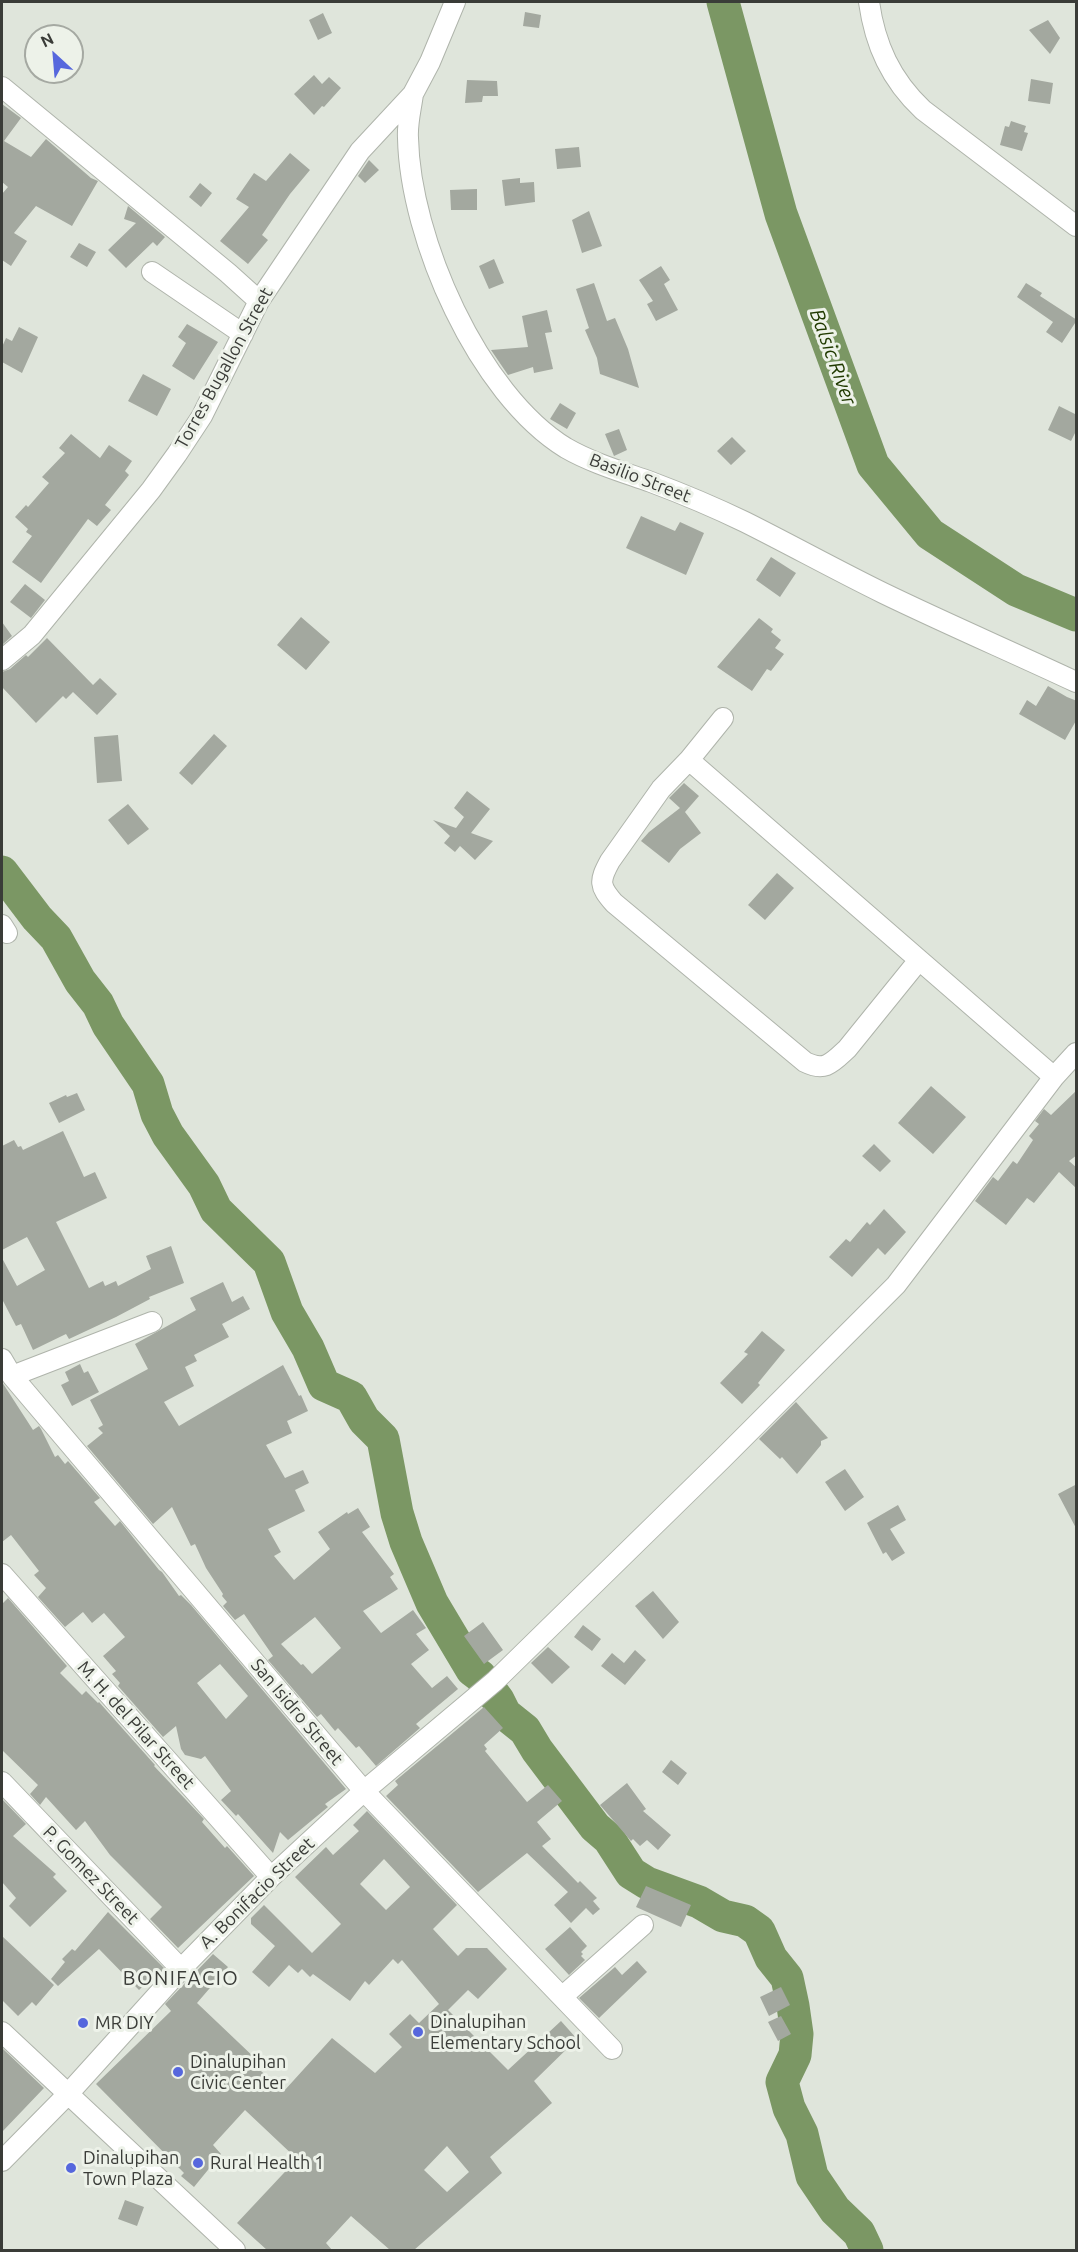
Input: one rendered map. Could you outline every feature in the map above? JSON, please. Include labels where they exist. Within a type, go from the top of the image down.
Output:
[{"type":"street","points":[[413,94],[430,62],[455,2]]},
{"type":"street","points":[[869,2],[873,27],[887,66],[909,97],[1077,226]]},
{"type":"street","points":[[2,87],[259,301]]},
{"type":"street","name":"Torres Bugallon Street","points":[[2,660],[32,635],[151,490],[202,416],[259,301],[360,151],[413,94]]},
{"type":"street","name":"Basilio Street","points":[[413,94],[408,135],[410,166],[420,220],[435,264],[456,312],[482,358],[508,395],[541,429],[567,448],[607,466],[702,502],[882,592],[1077,682]]},
{"type":"street","points":[[152,272],[243,334]]},
{"type":"street","points":[[723,718],[689,760],[661,789],[610,861],[601,884],[604,891],[614,903],[805,1062],[814,1067],[824,1067],[847,1049],[919,960]]},
{"type":"street","points":[[689,760],[1054,1077]]},
{"type":"street","name":"A. Bonifacio Street","points":[[2,2161],[68,2094],[181,1969],[271,1877],[364,1791],[495,1681],[896,1285],[1054,1077],[1077,1053]]},
{"type":"street","points":[[12,1376],[152,1322]]},
{"type":"street","name":"San Isidro Street","points":[[2,1359],[12,1376],[364,1791],[612,2049]]},
{"type":"street","name":"M. H. del Pilar Street","points":[[2,1574],[271,1877]]},
{"type":"street","name":"P. Gomez Street","points":[[2,1782],[181,1969]]},
{"type":"street","points":[[563,1996],[643,1924]]},
{"type":"street","points":[[2,2032],[235,2250]]},
{"type":"building","points":[[525,12],[541,15],[539,28],[523,26]]},
{"type":"building","points":[[323,13],[332,33],[318,40],[309,20]]},
{"type":"building","points":[[1048,20],[1060,38],[1050,54],[1029,30]]},
{"type":"building","points":[[314,75],[322,84],[329,77],[341,88],[314,115],[294,94]]},
{"type":"building","points":[[1031,79],[1053,83],[1050,104],[1028,101]]},
{"type":"building","points":[[467,80],[497,81],[498,96],[483,96],[482,102],[465,103]]},
{"type":"building","points":[[2,104],[21,118],[4,141],[31,157],[46,139],[91,178],[98,181],[72,226],[36,206],[14,233],[27,241],[11,266],[2,260],[2,194],[8,187],[2,182]]},
{"type":"building","points":[[1011,121],[1026,126],[1024,132],[1028,133],[1022,151],[1000,145],[1005,126],[1009,127]]},
{"type":"building","points":[[579,147],[581,167],[557,169],[555,149]]},
{"type":"building","points":[[290,153],[310,170],[290,194],[262,235],[268,240],[248,264],[220,241],[249,207],[236,199],[254,173],[266,181]]},
{"type":"building","points":[[369,160],[379,170],[365,183],[358,176]]},
{"type":"building","points":[[520,178],[520,183],[534,182],[535,202],[505,206],[502,180]]},
{"type":"building","points":[[200,183],[212,193],[201,207],[189,197]]},
{"type":"building","points":[[477,189],[477,210],[451,210],[450,190]]},
{"type":"building","points":[[128,206],[165,237],[157,246],[153,242],[126,268],[108,250],[136,223],[124,219]]},
{"type":"building","points":[[589,211],[602,246],[582,253],[572,220]]},
{"type":"building","points":[[79,243],[96,252],[87,267],[70,257]]},
{"type":"building","points":[[494,259],[504,283],[489,289],[479,266]]},
{"type":"building","points":[[661,266],[670,280],[664,284],[678,310],[656,321],[647,304],[653,301],[639,280]]},
{"type":"building","points":[[594,283],[607,321],[615,318],[628,349],[639,388],[600,374],[597,358],[585,330],[589,328],[576,289]]},
{"type":"building","points":[[1026,283],[1042,293],[1040,296],[1077,320],[1062,343],[1046,332],[1053,322],[1017,297]]},
{"type":"building","points":[[547,310],[552,332],[545,333],[553,369],[534,373],[533,367],[508,375],[491,350],[528,347],[522,316]]},
{"type":"building","points":[[187,324],[218,342],[194,380],[172,366],[186,343],[178,337]]},
{"type":"building","points":[[19,327],[38,337],[22,373],[2,362],[2,347],[6,338],[12,341]]},
{"type":"building","points":[[143,374],[171,389],[157,416],[128,401]]},
{"type":"building","points":[[560,403],[576,413],[567,429],[550,419]]},
{"type":"building","points":[[1059,406],[1077,415],[1077,429],[1071,441],[1048,430]]},
{"type":"building","points":[[619,429],[627,450],[614,456],[605,434]]},
{"type":"building","points":[[71,434],[100,458],[109,445],[132,461],[125,471],[129,475],[105,505],[111,510],[97,526],[88,519],[41,583],[12,562],[32,536],[26,532],[28,529],[15,517],[26,505],[28,507],[49,483],[42,477],[65,453],[59,448]]},
{"type":"building","points":[[732,437],[746,451],[731,465],[717,451]]},
{"type":"building","points":[[641,516],[675,531],[680,522],[704,533],[686,575],[626,548]]},
{"type":"building","points":[[771,557],[796,573],[780,597],[756,580]]},
{"type":"building","points":[[25,584],[45,600],[31,618],[10,602]]},
{"type":"building","points":[[301,617],[330,642],[306,670],[277,645]]},
{"type":"building","points":[[759,618],[773,629],[771,632],[781,640],[775,648],[784,654],[771,671],[767,669],[752,691],[717,667]]},
{"type":"building","points":[[2,622],[12,636],[2,645]]},
{"type":"building","points":[[47,638],[93,685],[100,678],[117,694],[97,715],[73,692],[66,699],[63,696],[36,723],[2,687],[2,672],[10,669],[26,655],[28,657]]},
{"type":"building","points":[[1048,686],[1077,701],[1077,719],[1065,740],[1019,714],[1027,700],[1036,706]]},
{"type":"building","points":[[214,734],[227,746],[192,785],[179,773]]},
{"type":"building","points":[[118,735],[122,781],[97,783],[94,737]]},
{"type":"building","points":[[684,783],[699,796],[685,812],[701,833],[680,849],[669,863],[641,841],[680,808],[669,798]]},
{"type":"building","points":[[467,791],[490,809],[471,833],[493,841],[475,860],[460,846],[455,852],[444,843],[450,836],[433,820],[456,828],[464,817],[454,808]]},
{"type":"building","points":[[128,804],[149,829],[128,845],[108,820]]},
{"type":"building","points":[[777,873],[794,888],[765,920],[748,905]]},
{"type":"building","points":[[931,1086],[966,1117],[933,1154],[898,1123]]},
{"type":"building","points":[[1077,1090],[1077,1155],[1069,1161],[1077,1168],[1077,1189],[1059,1172],[1034,1203],[1027,1198],[1006,1225],[975,1201],[993,1177],[998,1181],[1013,1161],[1017,1164],[1033,1140],[1029,1136],[1039,1124],[1035,1121],[1044,1109],[1051,1115]]},
{"type":"building","points":[[77,1093],[85,1110],[59,1123],[49,1103],[66,1095],[67,1097]]},
{"type":"building","points":[[63,1131],[84,1177],[95,1172],[107,1198],[56,1222],[89,1288],[103,1281],[105,1286],[116,1281],[118,1286],[151,1269],[146,1256],[171,1246],[184,1283],[149,1297],[150,1299],[116,1317],[69,1339],[66,1334],[33,1350],[21,1324],[16,1326],[2,1299],[2,1258],[17,1286],[45,1270],[27,1237],[2,1250],[2,1146],[14,1140],[23,1150]]},
{"type":"building","points":[[874,1144],[891,1161],[880,1172],[862,1156]]},
{"type":"building","points":[[884,1209],[906,1232],[885,1255],[878,1248],[852,1277],[829,1257],[846,1239],[850,1242],[867,1222],[870,1225]]},
{"type":"building","points":[[223,1282],[232,1302],[243,1296],[250,1309],[222,1324],[229,1337],[194,1355],[197,1361],[185,1367],[194,1386],[164,1402],[179,1426],[283,1365],[308,1411],[287,1421],[292,1433],[266,1445],[285,1478],[303,1470],[309,1483],[295,1490],[305,1511],[268,1529],[281,1552],[274,1556],[294,1580],[330,1549],[318,1532],[347,1512],[348,1514],[358,1508],[370,1527],[362,1532],[394,1574],[390,1577],[398,1589],[363,1611],[381,1633],[413,1610],[426,1628],[416,1634],[429,1650],[411,1664],[432,1688],[447,1676],[458,1689],[416,1724],[420,1728],[376,1766],[359,1746],[356,1748],[338,1728],[335,1731],[321,1714],[317,1717],[268,1660],[273,1656],[244,1614],[235,1620],[223,1606],[227,1602],[223,1594],[206,1568],[195,1544],[191,1546],[172,1507],[153,1524],[87,1446],[103,1433],[98,1428],[103,1425],[90,1400],[148,1369],[135,1344],[196,1310],[190,1298]],"holes":[[[315,1617],[341,1648],[312,1674],[281,1644]]]},
{"type":"building","points":[[762,1331],[785,1350],[758,1383],[760,1385],[742,1404],[720,1383],[748,1354],[744,1352]]},
{"type":"building","points":[[80,1364],[84,1373],[88,1371],[99,1392],[72,1406],[61,1385],[69,1381],[65,1372]]},
{"type":"building","points":[[2,1382],[33,1430],[39,1426],[55,1457],[58,1455],[65,1464],[68,1461],[100,1498],[94,1502],[115,1526],[120,1521],[179,1596],[181,1595],[191,1605],[346,1789],[325,1804],[328,1807],[288,1840],[280,1832],[273,1853],[238,1814],[236,1816],[221,1800],[231,1791],[205,1756],[201,1759],[185,1755],[181,1749],[176,1726],[163,1737],[118,1686],[120,1683],[112,1674],[116,1671],[103,1656],[125,1637],[104,1613],[92,1623],[83,1612],[65,1627],[38,1597],[46,1588],[34,1575],[39,1571],[11,1535],[2,1542]],"holes":[[[220,1664],[248,1696],[226,1719],[197,1683]]]},
{"type":"building","points":[[796,1402],[828,1438],[821,1441],[821,1445],[797,1474],[782,1457],[780,1459],[759,1439]]},
{"type":"building","points":[[845,1469],[864,1497],[845,1511],[825,1482]]},
{"type":"building","points":[[1077,1484],[1077,1530],[1058,1494]]},
{"type":"building","points":[[898,1505],[906,1520],[890,1529],[905,1553],[892,1561],[886,1552],[883,1554],[867,1523]]},
{"type":"building","points":[[653,1591],[679,1622],[663,1639],[635,1606]]},
{"type":"building","points":[[8,1598],[67,1666],[60,1673],[82,1695],[86,1691],[99,1702],[154,1766],[204,1819],[202,1822],[225,1848],[227,1846],[254,1876],[178,1948],[150,1919],[162,1907],[110,1855],[85,1821],[76,1830],[46,1797],[40,1805],[30,1794],[38,1785],[2,1750],[2,1604]]},
{"type":"building","points":[[483,1622],[503,1650],[484,1664],[464,1636]]},
{"type":"building","points":[[583,1625],[601,1639],[592,1651],[574,1637]]},
{"type":"building","points":[[548,1647],[570,1667],[552,1684],[531,1663]]},
{"type":"building","points":[[635,1650],[646,1660],[625,1685],[601,1666],[612,1653],[624,1663]]},
{"type":"building","points":[[484,1707],[503,1728],[484,1745],[487,1749],[485,1751],[527,1802],[548,1785],[562,1801],[537,1822],[551,1839],[542,1846],[578,1883],[580,1881],[597,1898],[593,1901],[600,1909],[593,1915],[586,1908],[571,1923],[554,1905],[568,1892],[527,1853],[478,1892],[386,1796],[398,1785],[395,1781]]},
{"type":"building","points":[[671,1760],[687,1773],[678,1785],[662,1772]]},
{"type":"building","points":[[627,1783],[646,1809],[643,1811],[671,1835],[658,1850],[647,1840],[640,1846],[633,1839],[631,1841],[600,1805]]},
{"type":"building","points":[[2,1799],[26,1824],[13,1836],[56,1874],[53,1877],[67,1891],[30,1927],[9,1906],[16,1898],[2,1882]]},
{"type":"building","points":[[367,1811],[457,1905],[433,1929],[458,1956],[466,1948],[487,1948],[507,1969],[478,1999],[468,1990],[448,2010],[508,2070],[561,2021],[577,2039],[534,2081],[552,2103],[490,2157],[502,2173],[414,2250],[390,2250],[351,2216],[326,2243],[332,2250],[267,2250],[237,2223],[297,2159],[245,2110],[213,2145],[221,2154],[194,2187],[181,2176],[184,2173],[96,2084],[171,2011],[165,2004],[213,1954],[228,1967],[197,2003],[258,2061],[254,2065],[284,2091],[332,2038],[375,2073],[402,2047],[389,2034],[410,2014],[419,2023],[439,2004],[402,1960],[398,1964],[393,1959],[369,1985],[365,1981],[350,2001],[313,1974],[310,1977],[302,1969],[298,1973],[289,1965],[269,1987],[252,1972],[275,1946],[251,1924],[251,1918],[264,1905],[312,1953],[341,1924],[295,1877],[326,1847],[333,1855],[359,1831],[353,1825]],"holes":[[[384,1859],[410,1887],[386,1910],[360,1884]],[[447,2146],[469,2172],[447,2192],[424,2170]]]},
{"type":"building","points":[[646,1886],[691,1905],[681,1927],[636,1907]]},
{"type":"building","points":[[108,1912],[165,1969],[148,1987],[145,1984],[139,1990],[99,1949],[58,1986],[51,1979],[65,1962],[62,1959],[72,1949],[75,1951]]},
{"type":"building","points":[[570,1927],[587,1946],[581,1952],[585,1960],[569,1975],[545,1949]]},
{"type":"building","points":[[2,1936],[54,1985],[36,2006],[32,2002],[18,2016],[2,2000]]},
{"type":"building","points":[[637,1961],[647,1972],[599,2018],[579,1998],[615,1967],[622,1975]]},
{"type":"building","points":[[781,1987],[790,2005],[769,2016],[760,1997]]},
{"type":"building","points":[[781,2016],[791,2034],[778,2041],[768,2022]]},
{"type":"building","points":[[2,2048],[44,2088],[2,2132]]},
{"type":"building","points":[[125,2200],[144,2207],[137,2226],[118,2219]]},
{"type":"waterway","name":"Balsic River","points":[[723,2],[781,214],[873,465],[930,534],[1016,590],[1076,615]]},
{"type":"waterway","points":[[2,872],[37,918],[56,938],[80,981],[98,1004],[108,1025],[148,1084],[157,1114],[168,1135],[204,1185],[216,1210],[269,1262],[287,1312],[308,1348],[324,1385],[351,1397],[364,1420],[383,1439],[397,1513],[406,1542],[432,1603],[472,1670],[480,1676],[498,1700],[505,1714],[525,1730],[537,1750],[595,1827],[609,1839],[631,1873],[647,1883],[699,1902],[723,1916],[745,1921],[759,1931],[771,1958],[787,1978],[797,2034],[795,2055],[782,2082],[789,2108],[802,2134],[812,2176],[835,2210],[859,2233],[867,2250]]},
{"type":"place","name":"MR DIY","points":[[83,2023]]},
{"type":"place","name":"Dinalupihan Elementary School","points":[[418,2032]]},
{"type":"place","name":"Dinalupihan Civic Center","points":[[178,2072]]},
{"type":"place","name":"Rural Health 1","points":[[198,2163]]},
{"type":"place","name":"Dinalupihan Town Plaza","points":[[71,2168]]},
{"type":"district","name":"BONIFACIO","points":[[181,1978]]}]
